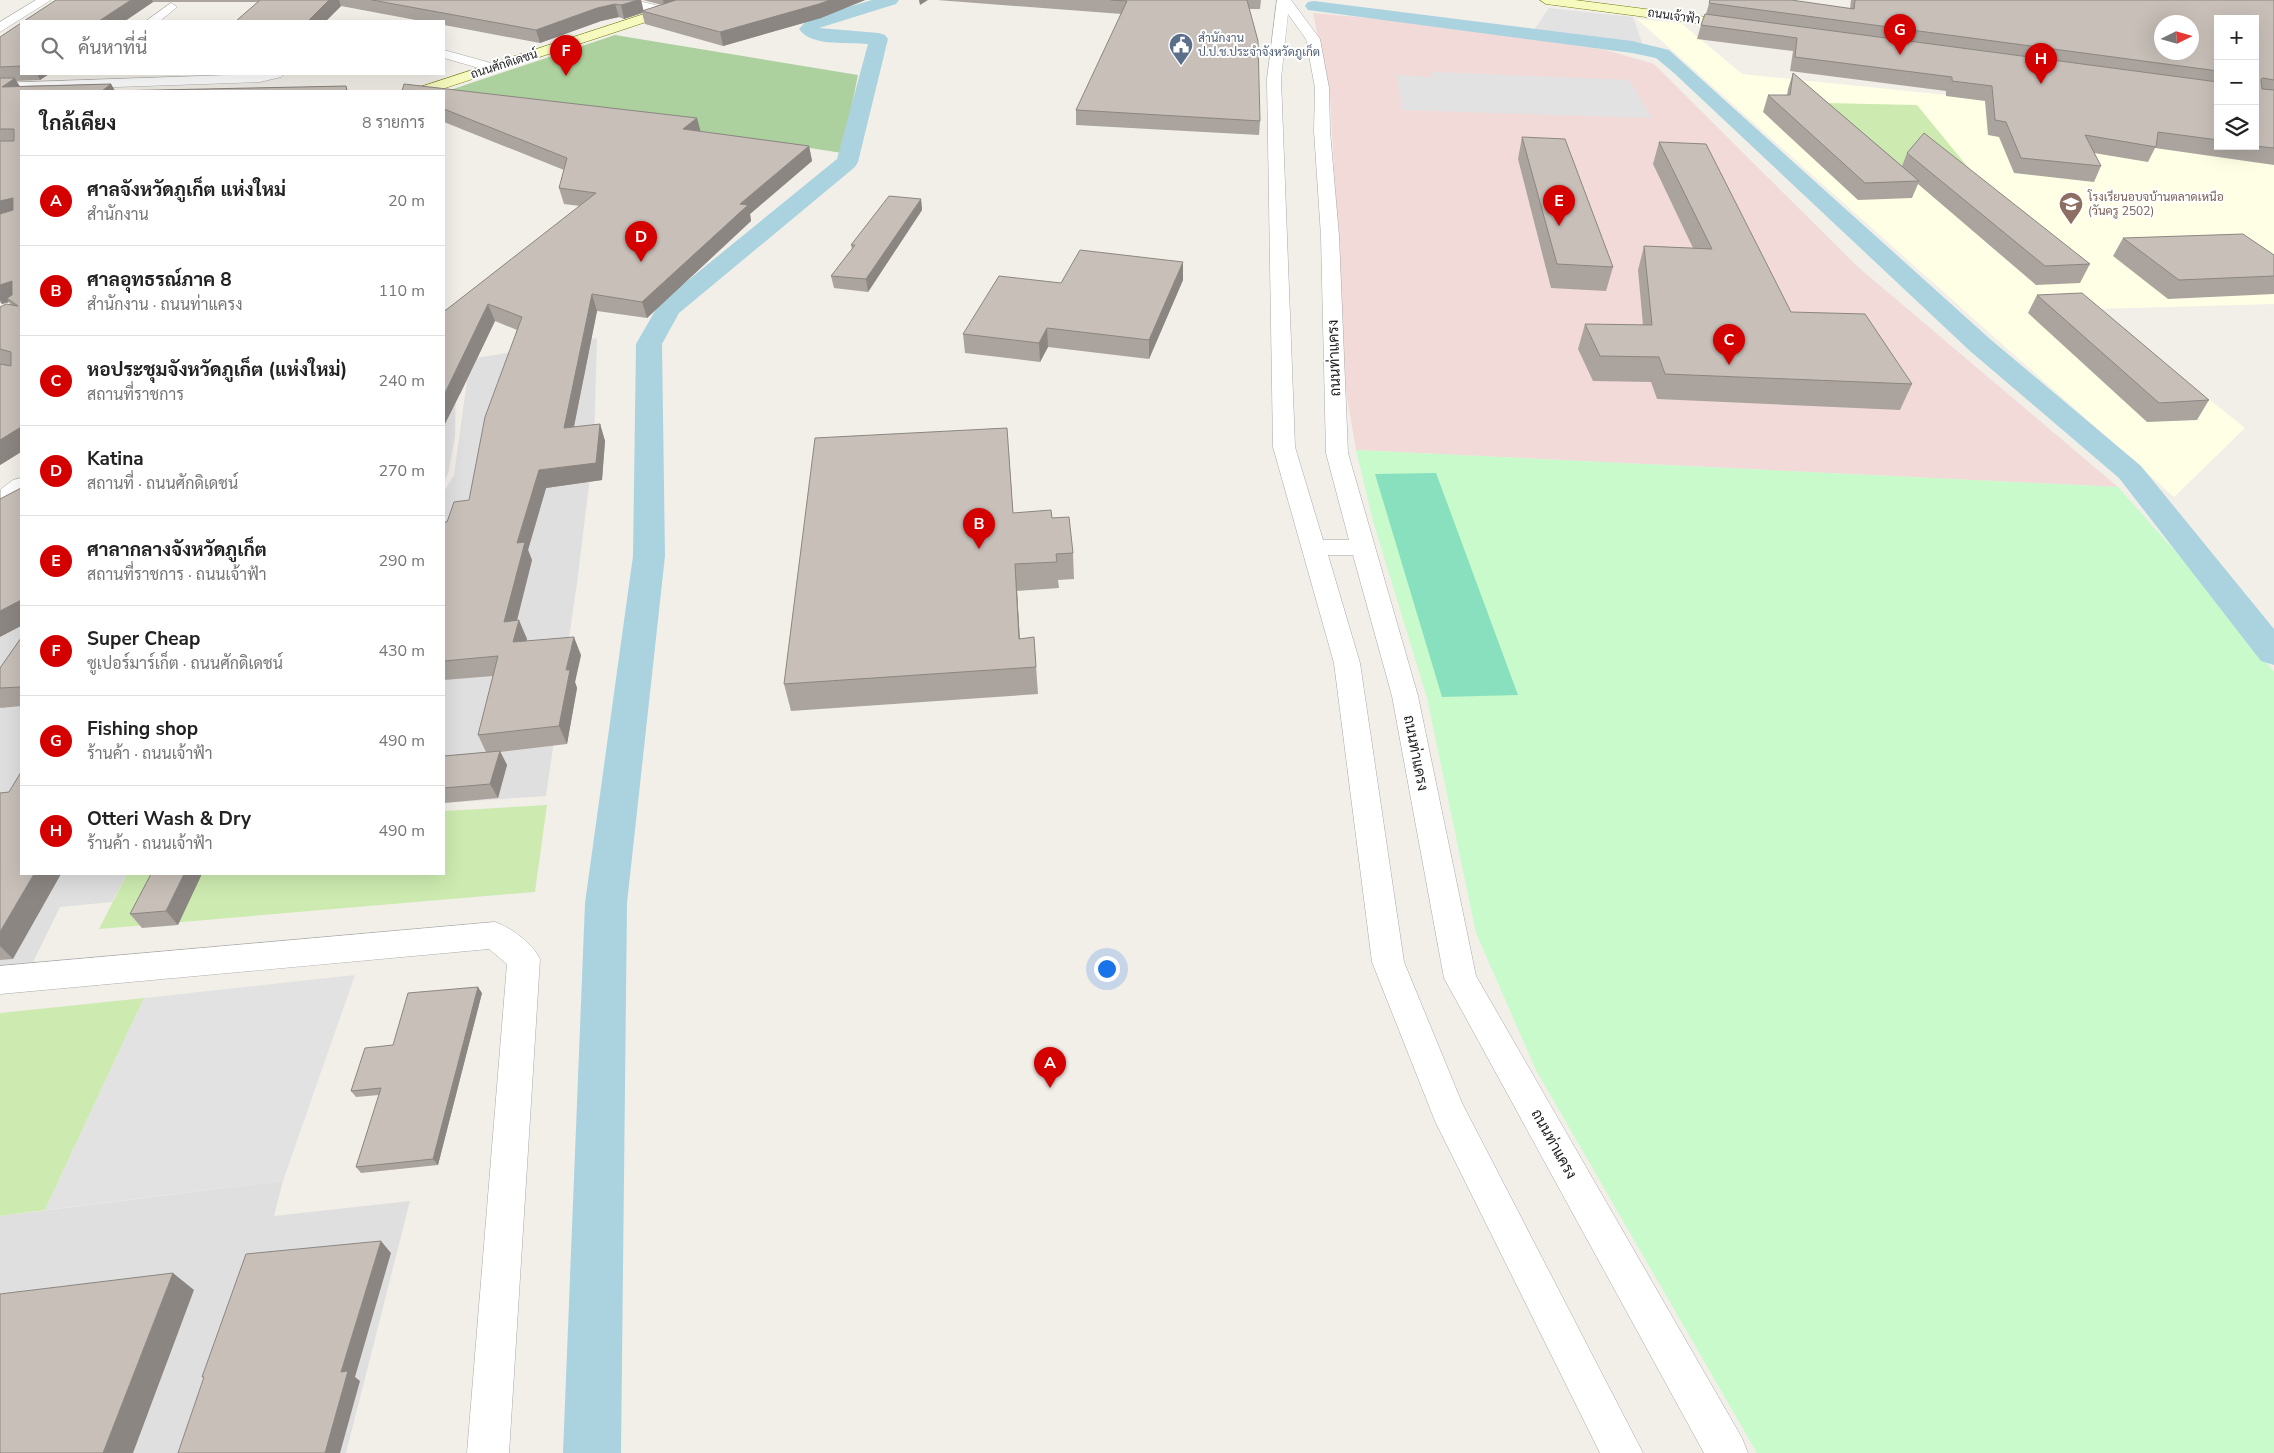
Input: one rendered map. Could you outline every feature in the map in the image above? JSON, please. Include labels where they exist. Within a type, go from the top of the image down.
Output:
[{"type":"main road","name":"ถนนศักดิเดชน์","points":[[425,90],[493,68],[661,7],[700,0]]},
{"type":"main road","name":"ถนนเจ้าฟ้า","points":[[1546,0],[1756,28]]},
{"type":"street","points":[[0,28],[45,0]]},
{"type":"street","points":[[620,0],[661,7]]},
{"type":"street","name":"ถนนท่าแครง","points":[[1283,0],[1313,39],[1322,88],[1322,131],[1330,236],[1337,453],[1405,696],[1460,978],[1727,1453]]},
{"type":"street","name":"ถนนท่าแครง","points":[[1283,0],[1274,79],[1284,447],[1347,663],[1388,962],[1447,1110],[1622,1453]]},
{"type":"street","points":[[153,20],[171,7]]},
{"type":"street","points":[[445,54],[493,68]]},
{"type":"street","points":[[68,84],[81,75]]},
{"type":"street","points":[[0,87],[260,78],[272,75]]},
{"type":"street","points":[[1312,548],[1364,547]]},
{"type":"street","points":[[0,980],[495,935],[524,959],[488,1453]]},
{"type":"shaded area","points":[[1549,8],[1633,17],[1642,43],[1534,30]]},
{"type":"shaded area","points":[[1313,13],[1402,21],[1606,50],[1654,64],[1858,267],[2118,487],[1356,450],[1346,391],[1330,95]]},
{"type":"shaded area","name":"โรงเรียนอบจบ้านตลาดเหนือ (วันครู 2502)","points":[[1637,19],[1681,23],[1742,74],[1986,99],[2214,145],[2214,150],[2259,150],[2259,143],[2274,133],[2274,304],[2097,309],[2245,428],[2174,497]]},
{"type":"shaded area","points":[[1431,72],[1629,80],[1652,118],[1402,110],[1396,75],[1433,77]]},
{"type":"shaded area","points":[[445,322],[456,360],[455,437],[448,474],[445,479]]},
{"type":"shaded area","points":[[597,338],[594,444],[577,583],[546,796],[445,803],[445,490],[454,475],[470,359]]},
{"type":"shaded area","points":[[20,499],[20,875],[126,875],[112,902],[60,907],[32,964],[0,968],[0,509]]},
{"type":"shaded area","points":[[355,975],[283,1181],[45,1210],[144,998]]},
{"type":"shaded area","points":[[283,1181],[274,1216],[410,1201],[346,1453],[0,1453],[0,1216]]},
{"type":"green space","points":[[615,35],[858,75],[842,153],[708,132],[494,107],[445,92]]},
{"type":"green space","points":[[1825,103],[1917,105],[1984,187],[1929,190]]},
{"type":"green space","points":[[1356,450],[2118,487],[2223,605],[2274,672],[2274,1453],[1757,1453],[1536,1070],[1476,933],[1427,698],[1373,521]]},
{"type":"green space","points":[[1436,473],[1518,695],[1442,697],[1375,474]]},
{"type":"green space","points":[[547,805],[535,892],[99,929],[126,875],[445,875],[445,811]]},
{"type":"green space","points":[[144,998],[45,1210],[0,1216],[0,1013]]},
{"type":"building","points":[[56,0],[131,0],[101,20],[26,20]]},
{"type":"building","points":[[260,0],[329,0],[309,20],[237,20]]},
{"type":"building","points":[[372,0],[638,0],[621,5],[615,4],[597,8],[536,30]]},
{"type":"building","points":[[676,0],[830,0],[720,32],[642,11]]},
{"type":"building","name":"สำนักงาน ป.ป.ช.ประจำจังหวัดภูเก็ต","points":[[1111,0],[1247,0],[1258,41],[1260,121],[1076,110],[1127,1]]},
{"type":"building","points":[[1710,0],[1791,0],[1854,9],[1855,0],[2274,0],[2274,80],[2261,79],[2262,89],[2274,90],[2274,148],[2259,146],[2259,15],[2214,15],[2214,70],[1709,3]]},
{"type":"building","points":[[1705,14],[2214,81],[2214,139],[2158,132],[2156,147],[2085,135],[2101,166],[2021,158],[2006,122],[1995,120],[1992,86],[1952,81],[1952,77],[1795,57],[1797,38],[1701,25]]},
{"type":"building","points":[[20,24],[20,66],[0,67],[0,37]]},
{"type":"building","points":[[1793,73],[1919,181],[1865,183],[1768,95],[1790,95]]},
{"type":"building","points":[[0,78],[15,78],[2,87],[111,84],[103,90],[20,90],[20,428],[0,440],[0,364],[11,366],[11,352],[0,349],[0,307],[6,304],[18,306],[7,298],[12,295],[12,281],[0,285],[0,214],[13,210],[13,198],[0,201],[0,141],[14,141],[14,129],[0,129]]},
{"type":"building","points":[[404,84],[697,118],[683,129],[809,146],[740,204],[748,205],[642,302],[592,294],[564,428],[600,424],[596,463],[539,470],[517,543],[525,542],[504,622],[519,620],[513,642],[574,637],[566,670],[570,670],[559,726],[478,735],[498,656],[445,661],[445,522],[447,522],[454,502],[469,500],[485,417],[522,317],[488,304],[445,393],[445,310],[596,193],[559,188],[567,158],[445,109],[445,90],[402,90]]},
{"type":"building","points":[[346,86],[347,90],[157,90]]},
{"type":"building","points":[[1924,133],[2090,264],[2045,266],[1907,153]]},
{"type":"building","points":[[1522,137],[1565,139],[1613,267],[1557,264]]},
{"type":"building","points":[[1659,142],[1706,144],[1791,312],[1865,314],[1912,384],[1665,374],[1659,357],[1600,356],[1585,324],[1652,325],[1644,246],[1712,249]]},
{"type":"building","points":[[889,196],[921,199],[866,279],[831,276],[855,245],[851,245]]},
{"type":"building","points":[[2243,234],[2274,255],[2274,276],[2179,280],[2123,238]]},
{"type":"building","points":[[1080,250],[1183,262],[1149,340],[1047,328],[1039,343],[963,334],[999,276],[1061,283]]},
{"type":"building","points":[[2082,293],[2209,400],[2159,403],[2037,295]]},
{"type":"building","points":[[1007,428],[1013,513],[1051,510],[1052,518],[1069,517],[1073,553],[1056,554],[1057,562],[1015,564],[1019,639],[1034,637],[1036,667],[784,684],[815,438]]},
{"type":"building","points":[[20,489],[20,601],[0,611],[0,499]]},
{"type":"building","points":[[20,639],[20,687],[0,688],[0,668]]},
{"type":"building","points":[[500,751],[490,784],[445,788],[445,756]]},
{"type":"building","points":[[20,774],[20,875],[33,875],[0,932],[0,793],[9,792]]},
{"type":"building","points":[[150,875],[184,875],[166,911],[130,914]]},
{"type":"building","points":[[478,987],[433,1159],[356,1167],[381,1088],[351,1091],[365,1048],[393,1045],[408,993]]},
{"type":"building","points":[[381,1241],[341,1372],[348,1371],[325,1453],[178,1453],[204,1377],[202,1377],[246,1254]]},
{"type":"building","points":[[173,1273],[103,1453],[0,1453],[0,1294]]},
{"type":"waterway","points":[[592,1453],[606,903],[649,556],[649,344],[668,309],[847,162],[879,39],[819,35],[808,29],[814,23],[890,0]]},
{"type":"waterway","points":[[1314,6],[1632,47],[1662,54],[1681,69],[1980,345],[2130,472],[2274,653]]},
{"type":"place","name":"Fishing shop","points":[[1900,55]]},
{"type":"place","name":"สำนักงาน ป.ป.ช.ประจำจังหวัดภูเก็ต","points":[[1181,66]]},
{"type":"place","name":"Super Cheap","points":[[566,76]]},
{"type":"place","name":"Otteri Wash & Dry","points":[[2041,84]]},
{"type":"place","name":"โรงเรียนอบจบ้านตลาดเหนือ (วันครู 2502)","points":[[2071,225]]},
{"type":"place","name":"ศาลากลางจังหวัดภูเก็ต","points":[[1559,226]]},
{"type":"place","name":"Katina","points":[[641,262]]},
{"type":"place","name":"หอประชุมจังหวัดภูเก็ต (แห่งใหม่)","points":[[1729,365]]},
{"type":"place","name":"ศาลอุทธรณ์ภาค 8","points":[[979,549]]},
{"type":"place","name":"ศาลจังหวัดภูเก็ต แห่งใหม่","points":[[1050,1088]]}]
